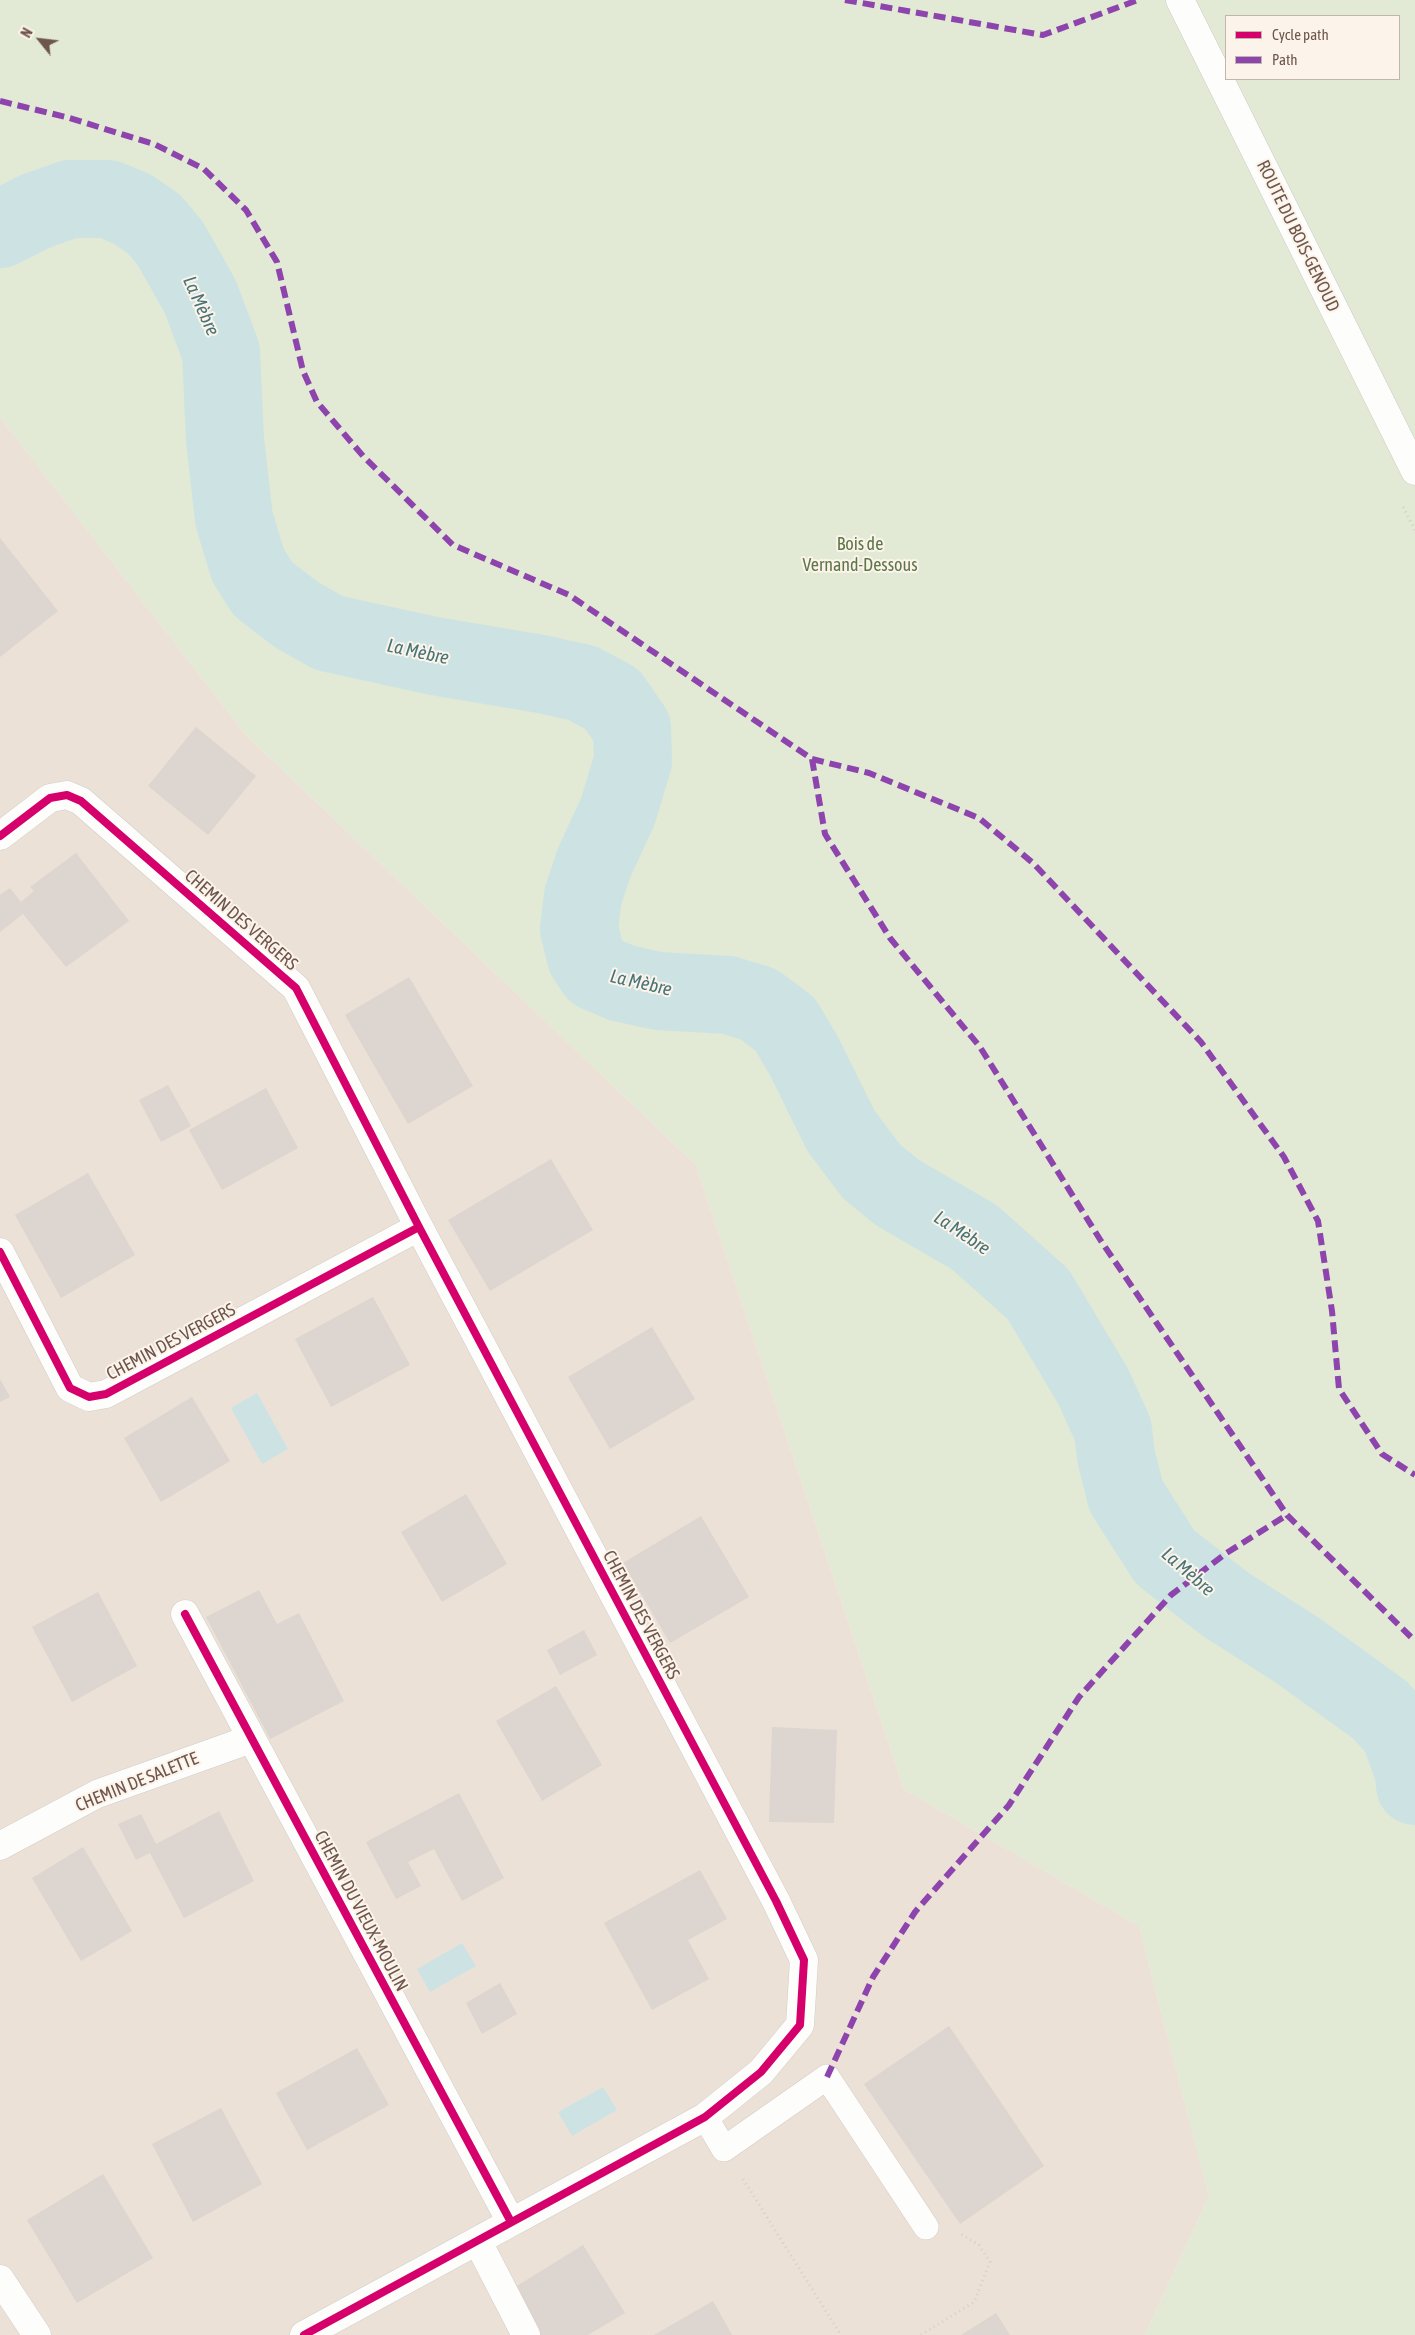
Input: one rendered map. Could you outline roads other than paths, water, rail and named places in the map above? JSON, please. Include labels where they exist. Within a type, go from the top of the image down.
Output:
[{"type":"street","name":"ROUTE DU BOIS-GENOUD","points":[[1180,0],[1415,471]]},
{"type":"street","name":"CHEMIN DES VERGERS","points":[[0,836],[50,798],[67,795],[81,801],[296,988],[419,1227],[776,1901],[804,1960],[800,2025],[761,2072],[705,2117]]},
{"type":"street","name":"CHEMIN DES VERGERS","points":[[0,1252],[70,1388],[89,1397],[106,1394],[419,1227]]},
{"type":"street","name":"CHEMIN DU VIEUX-MOULIN","points":[[185,1614],[511,2222]]},
{"type":"street","name":"CHEMIN DE SALETTE","points":[[0,1846],[97,1794],[251,1739]]},
{"type":"street","points":[[304,2335],[705,2117]]},
{"type":"street","points":[[478,2242],[526,2335]]},
{"type":"street","points":[[0,2280],[37,2335]]},
{"type":"lane","points":[[705,2117],[724,2149],[828,2076],[926,2227]]},
{"type":"waterway","name":"La Mèbre","points":[[0,229],[36,211],[70,199],[108,199],[132,209],[154,224],[170,243],[200,296],[221,352],[225,439],[234,519],[248,565],[263,589],[297,615],[329,633],[434,656],[582,683],[612,699],[632,728],[633,761],[618,811],[594,863],[583,896],[579,929],[586,957],[596,972],[622,983],[658,991],[728,995],[758,1004],[785,1024],[804,1056],[841,1131],[872,1172],[898,1193],[974,1237],[1038,1294],[1093,1386],[1113,1430],[1116,1456],[1126,1496],[1165,1557],[1225,1604],[1297,1650],[1380,1710],[1399,1731],[1414,1772],[1415,1786]]},
{"type":"park label","name":"Bois de Vernand-Dessous","points":[[860,554]]}]
